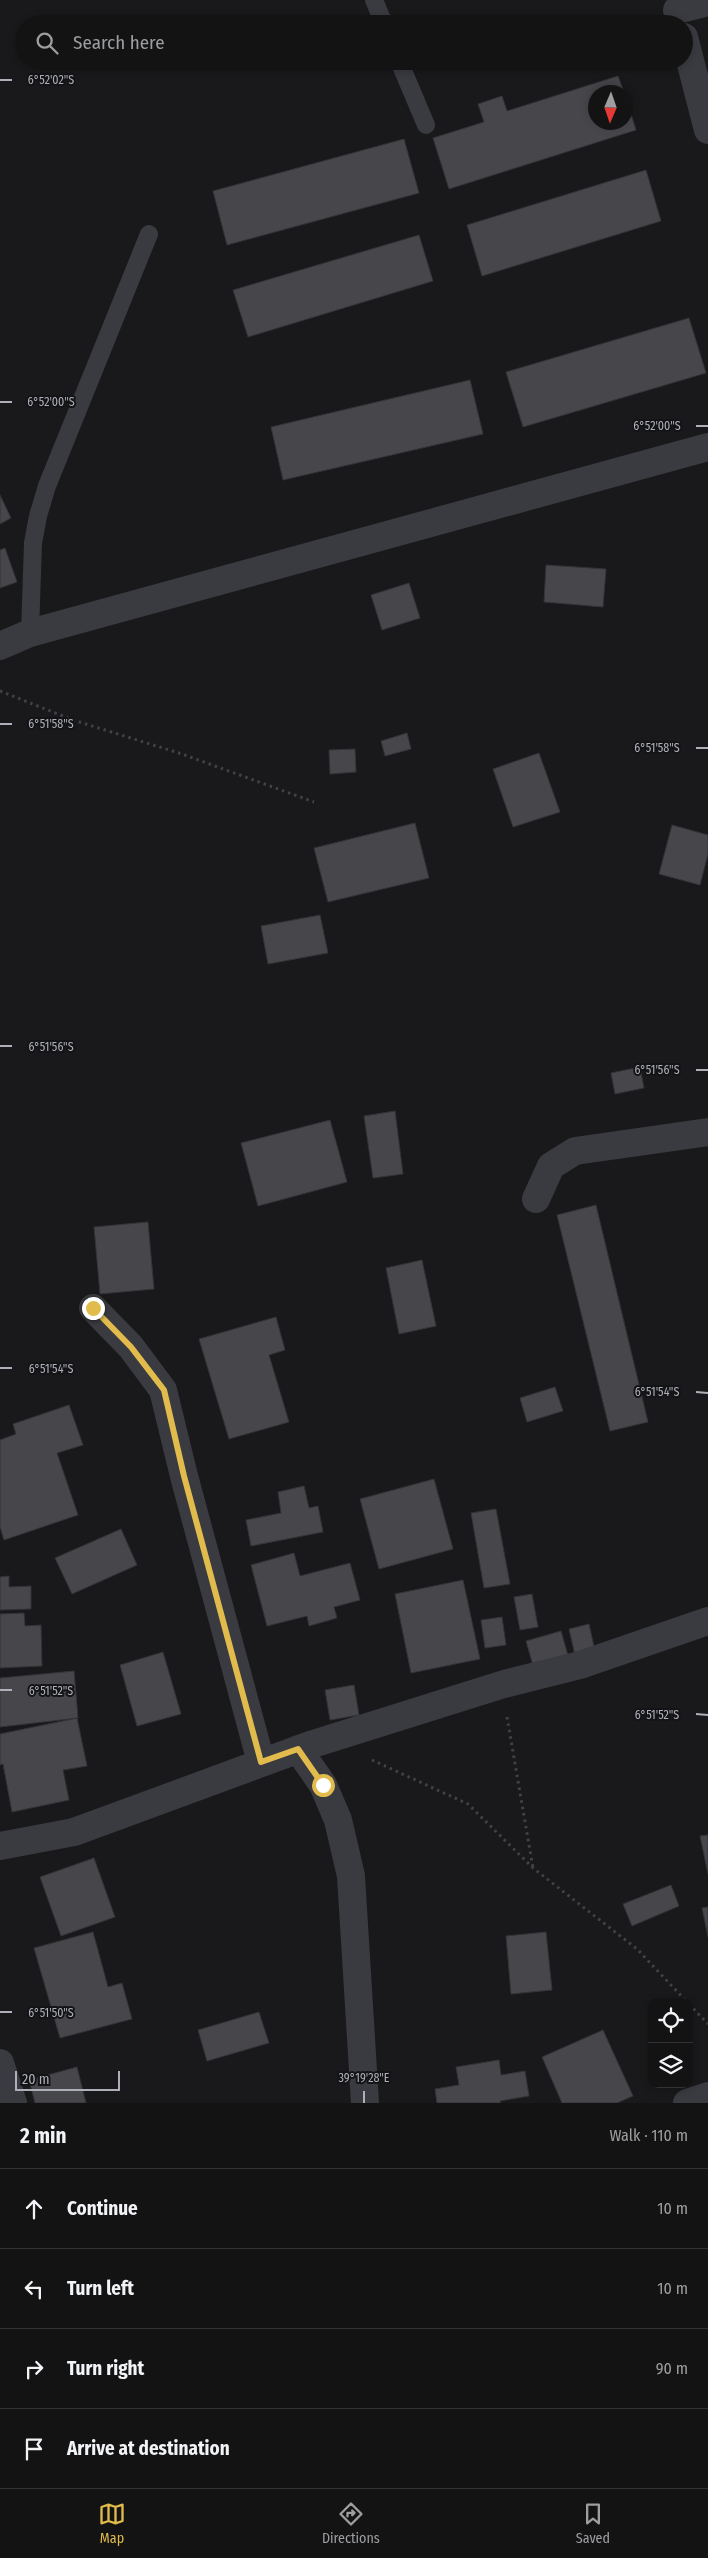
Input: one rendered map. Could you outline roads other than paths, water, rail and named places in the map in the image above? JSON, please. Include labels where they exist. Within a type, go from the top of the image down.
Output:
[{"type":"street","points":[[678,11],[708,2]]},
{"type":"street","points":[[693,70],[708,130]]},
{"type":"street","points":[[0,646],[30,633],[708,447]]},
{"type":"street","points":[[536,1199],[551,1166],[575,1151],[708,1132]]},
{"type":"street","points":[[93,1308],[131,1347],[164,1390],[184,1476],[261,1762]]},
{"type":"street","points":[[0,1846],[74,1832],[298,1749],[504,1684],[580,1665],[708,1621]]},
{"type":"street","points":[[298,1749],[323,1785],[338,1820],[351,1876],[365,2103]]},
{"type":"street","points":[[0,2063],[13,2103]]},
{"type":"street","points":[[687,2103],[708,2096]]},
{"type":"lane","points":[[374,0],[380,15]]},
{"type":"lane","points":[[404,70],[426,125]]},
{"type":"lane","points":[[30,633],[32,543],[38,516],[47,486],[149,234]]}]
